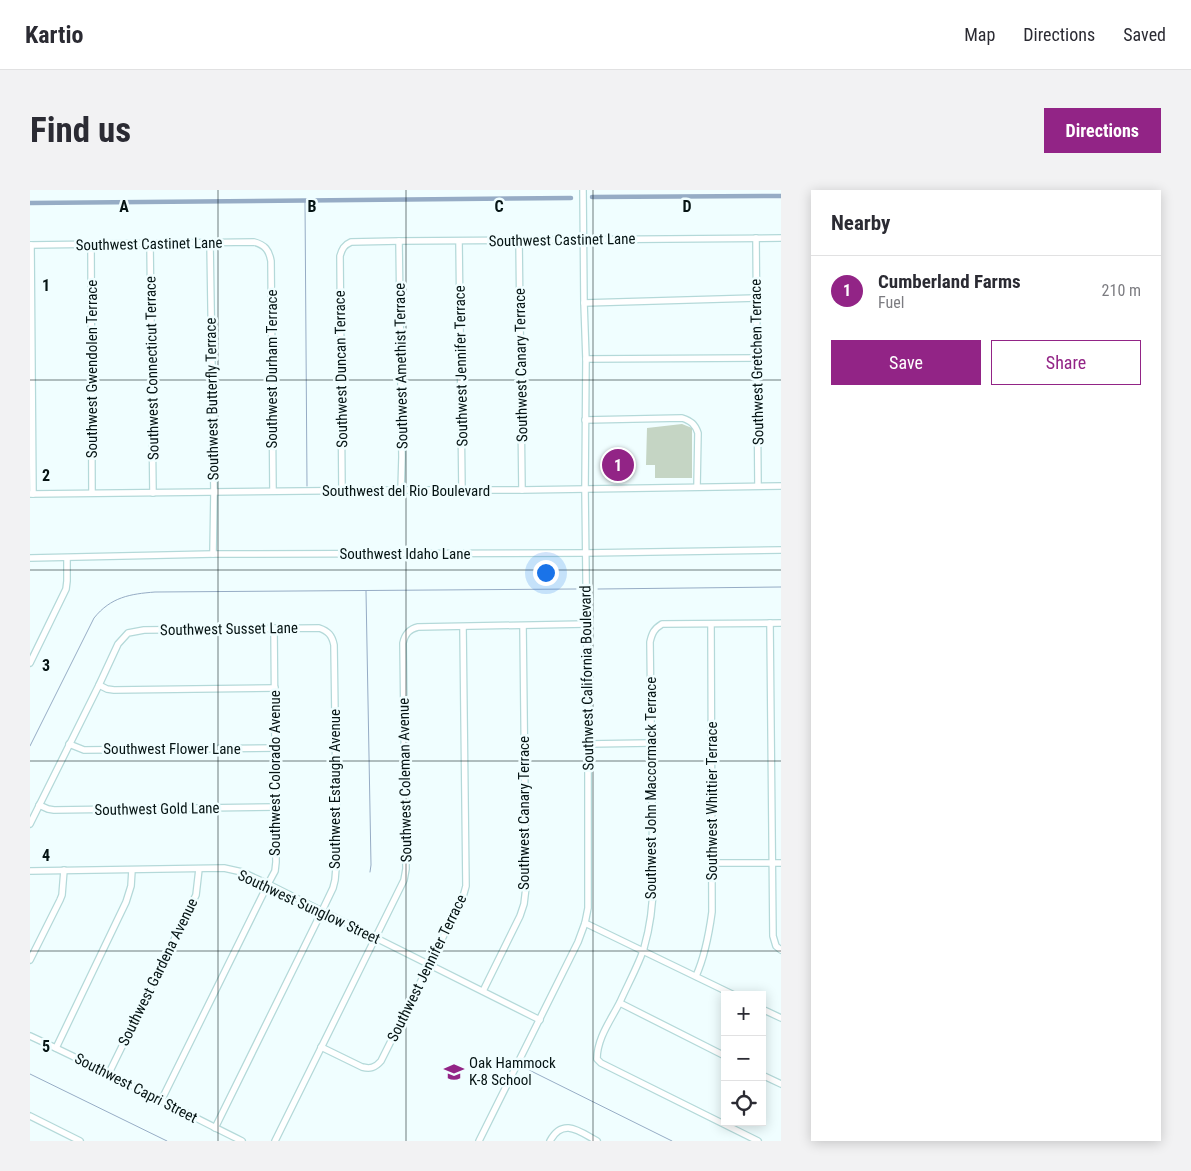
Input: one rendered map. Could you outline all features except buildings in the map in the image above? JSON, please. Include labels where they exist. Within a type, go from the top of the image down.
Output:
[{"type":"street","name":"Southwest California Boulevard","points":[[480,1141],[578,942],[588,908],[586,359],[583,190]]},
{"type":"street","name":"Southwest Gretchen Terrace","points":[[756,238],[758,486]]},
{"type":"street","name":"Southwest Castinet Lane","points":[[344,247],[352,242],[400,241],[781,238]]},
{"type":"street","name":"Southwest Canary Terrace","points":[[520,240],[522,490]]},
{"type":"street","name":"Southwest Amethist Terrace","points":[[400,241],[402,457],[400,490]]},
{"type":"street","name":"Southwest Jennifer Terrace","points":[[460,241],[462,490]]},
{"type":"street","name":"Southwest Castinet Lane","points":[[30,245],[254,242],[266,247]]},
{"type":"street","name":"Southwest Butterfly Terrace","points":[[210,243],[214,492],[213,554]]},
{"type":"street","name":"Southwest Connecticut Terrace","points":[[150,244],[153,493]]},
{"type":"street","points":[[30,245],[32,494]]},
{"type":"street","name":"Southwest Gwendolen Terrace","points":[[91,245],[92,493]]},
{"type":"street","name":"Southwest Durham Terrace","points":[[266,247],[271,261],[273,491]]},
{"type":"street","name":"Southwest Duncan Terrace","points":[[342,491],[340,256],[344,247]]},
{"type":"street","points":[[584,303],[756,298]]},
{"type":"street","points":[[586,359],[757,358]]},
{"type":"street","points":[[586,420],[682,418],[689,420],[695,425],[698,433],[697,487]]},
{"type":"street","name":"Southwest del Rio Boulevard","points":[[32,494],[781,486]]},
{"type":"street","name":"Southwest Idaho Lane","points":[[30,558],[213,554],[586,553],[781,550]]},
{"type":"street","points":[[30,663],[66,589],[67,558]]},
{"type":"street","points":[[770,623],[773,936],[776,946],[781,950]]},
{"type":"street","points":[[711,624],[781,623]]},
{"type":"street","points":[[463,626],[586,624]]},
{"type":"street","name":"Southwest John Maccormack Terrace","points":[[711,624],[662,624],[655,628],[652,634],[650,642],[653,900],[643,950],[620,1003],[600,1040],[597,1059],[601,1064],[612,1070],[758,1141]]},
{"type":"street","name":"Southwest Whittier Terrace","points":[[696,976],[704,952],[712,912],[711,624]]},
{"type":"street","name":"Southwest Jennifer Terrace","points":[[322,1047],[362,1067],[369,1068],[378,1065],[463,897],[466,886],[463,626]]},
{"type":"street","name":"Southwest Coleman Avenue","points":[[276,1139],[404,880],[406,869],[404,643],[407,634],[411,629],[418,627],[463,626]]},
{"type":"street","name":"Southwest Canary Terrace","points":[[483,991],[520,916],[526,887],[523,626]]},
{"type":"street","name":"Southwest Colorado Avenue","points":[[161,1101],[276,867],[274,628]]},
{"type":"street","name":"Southwest Susset Lane","points":[[99,685],[118,644],[128,633],[144,630],[319,628],[326,630],[330,634]]},
{"type":"street","name":"Southwest Estaugh Avenue","points":[[215,1128],[333,888],[336,870],[334,645],[330,634]]},
{"type":"street","points":[[30,824],[99,685],[114,690],[275,688]]},
{"type":"street","points":[[588,744],[651,743]]},
{"type":"street","name":"Southwest Flower Lane","points":[[69,744],[84,750],[275,748]]},
{"type":"street","name":"Southwest Gold Lane","points":[[40,805],[54,810],[276,807]]},
{"type":"street","points":[[713,863],[781,863]]},
{"type":"street","name":"Southwest Gardena Avenue","points":[[109,1074],[196,895],[198,868]]},
{"type":"street","name":"Southwest Sunglow Street","points":[[30,870],[224,868],[242,872],[540,1020]]},
{"type":"street","points":[[30,960],[62,895],[64,870]]},
{"type":"street","points":[[56,1048],[126,902],[131,886],[132,870]]},
{"type":"street","points":[[585,923],[726,991]]},
{"type":"street","points":[[620,1003],[721,1054]]},
{"type":"street","points":[[766,1011],[781,1018]]},
{"type":"street","name":"Southwest Capri Street","points":[[30,1036],[242,1141]]},
{"type":"street","points":[[766,1076],[781,1084]]},
{"type":"street","points":[[30,1116],[80,1141]]},
{"type":"street","points":[[550,1141],[560,1129],[566,1128],[575,1130],[597,1141]]},
{"type":"green space","points":[[682,424],[692,428],[692,478],[655,478],[655,465],[646,465],[647,428]]},
{"type":"waterway","points":[[592,197],[781,196]]},
{"type":"waterway","points":[[30,203],[571,198]]},
{"type":"waterway","points":[[305,200],[307,486]]},
{"type":"waterway","points":[[598,589],[781,587]]},
{"type":"waterway","points":[[30,746],[94,618],[107,605],[121,598],[155,592],[576,589]]},
{"type":"waterway","points":[[366,591],[370,872]]},
{"type":"waterway","points":[[529,1070],[672,1141]]},
{"type":"waterway","points":[[30,1074],[167,1141]]},
{"type":"place","name":"Cumberland Farms","points":[[618,465]]},
{"type":"place","name":"Oak Hammock K-8 School","points":[[454,1072]]}]
